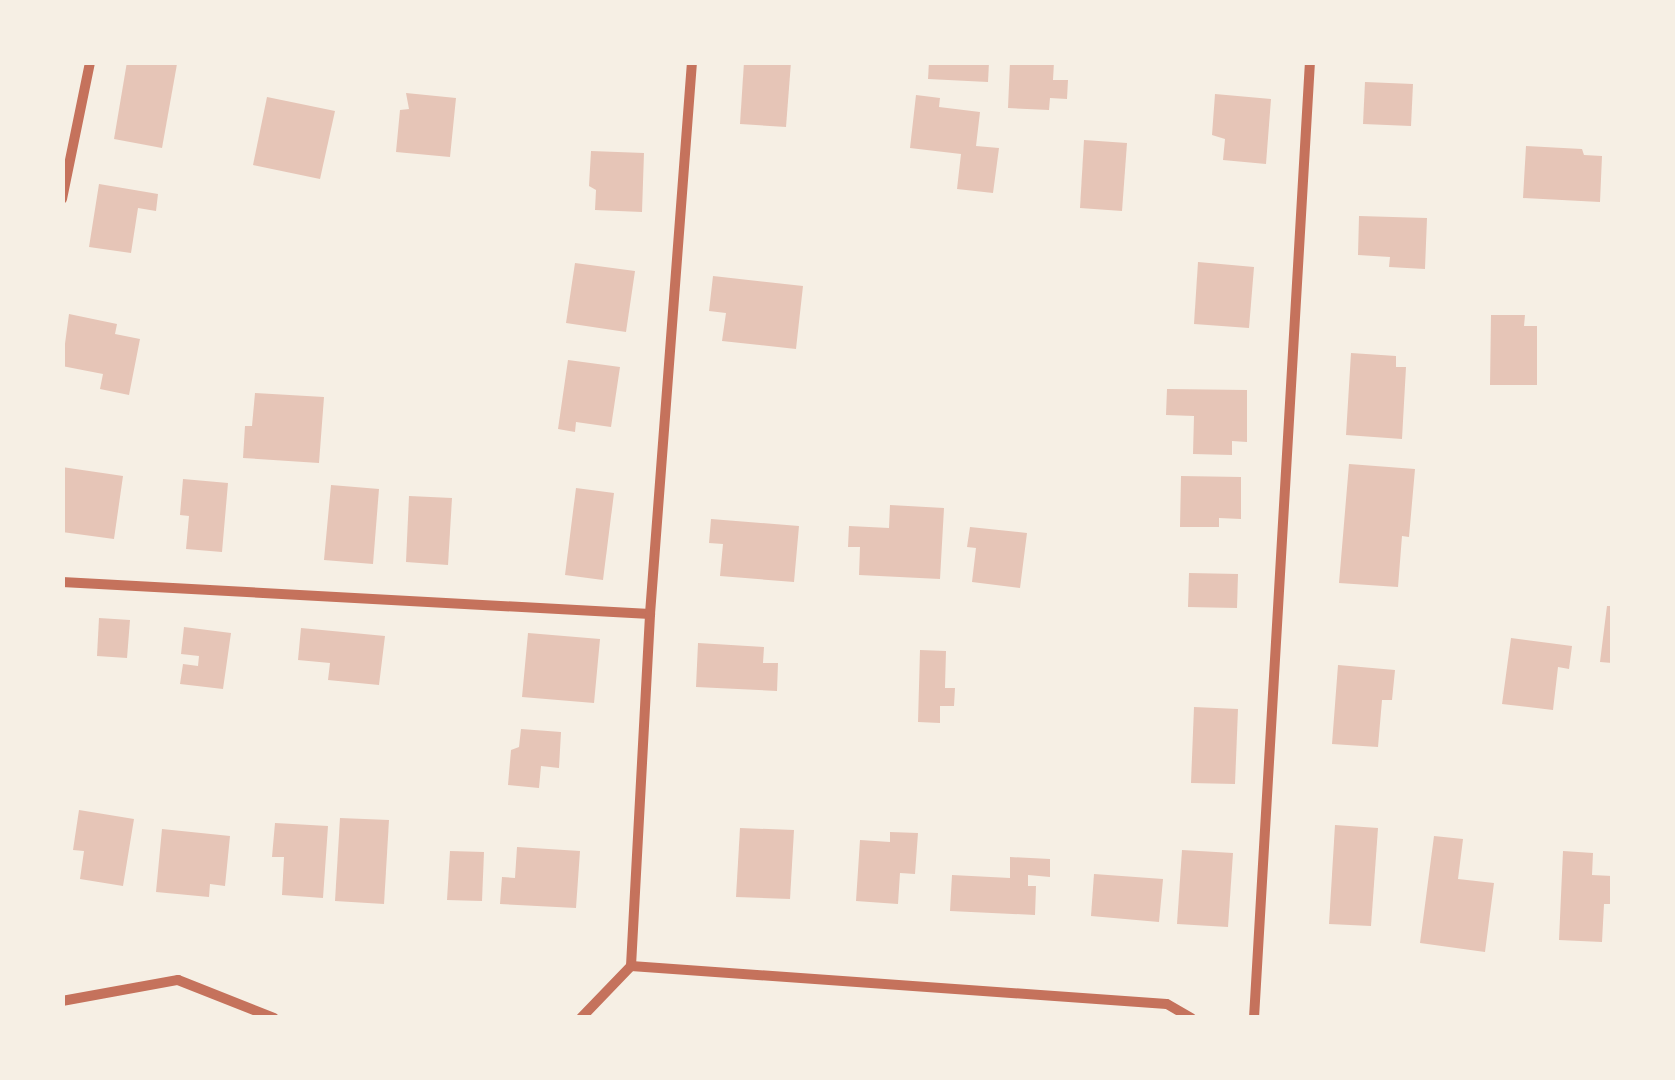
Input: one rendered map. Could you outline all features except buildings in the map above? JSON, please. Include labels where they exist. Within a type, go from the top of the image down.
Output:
[{"type":"street","points":[[62,199],[90,62]]},
{"type":"street","points":[[581,1018],[631,966],[650,614],[692,62]]},
{"type":"street","points":[[1254,1018],[1310,62]]},
{"type":"street","points":[[62,582],[650,614]]},
{"type":"street","points":[[631,966],[1167,1004],[1191,1018]]},
{"type":"street","points":[[62,1001],[178,980],[274,1018]]}]
